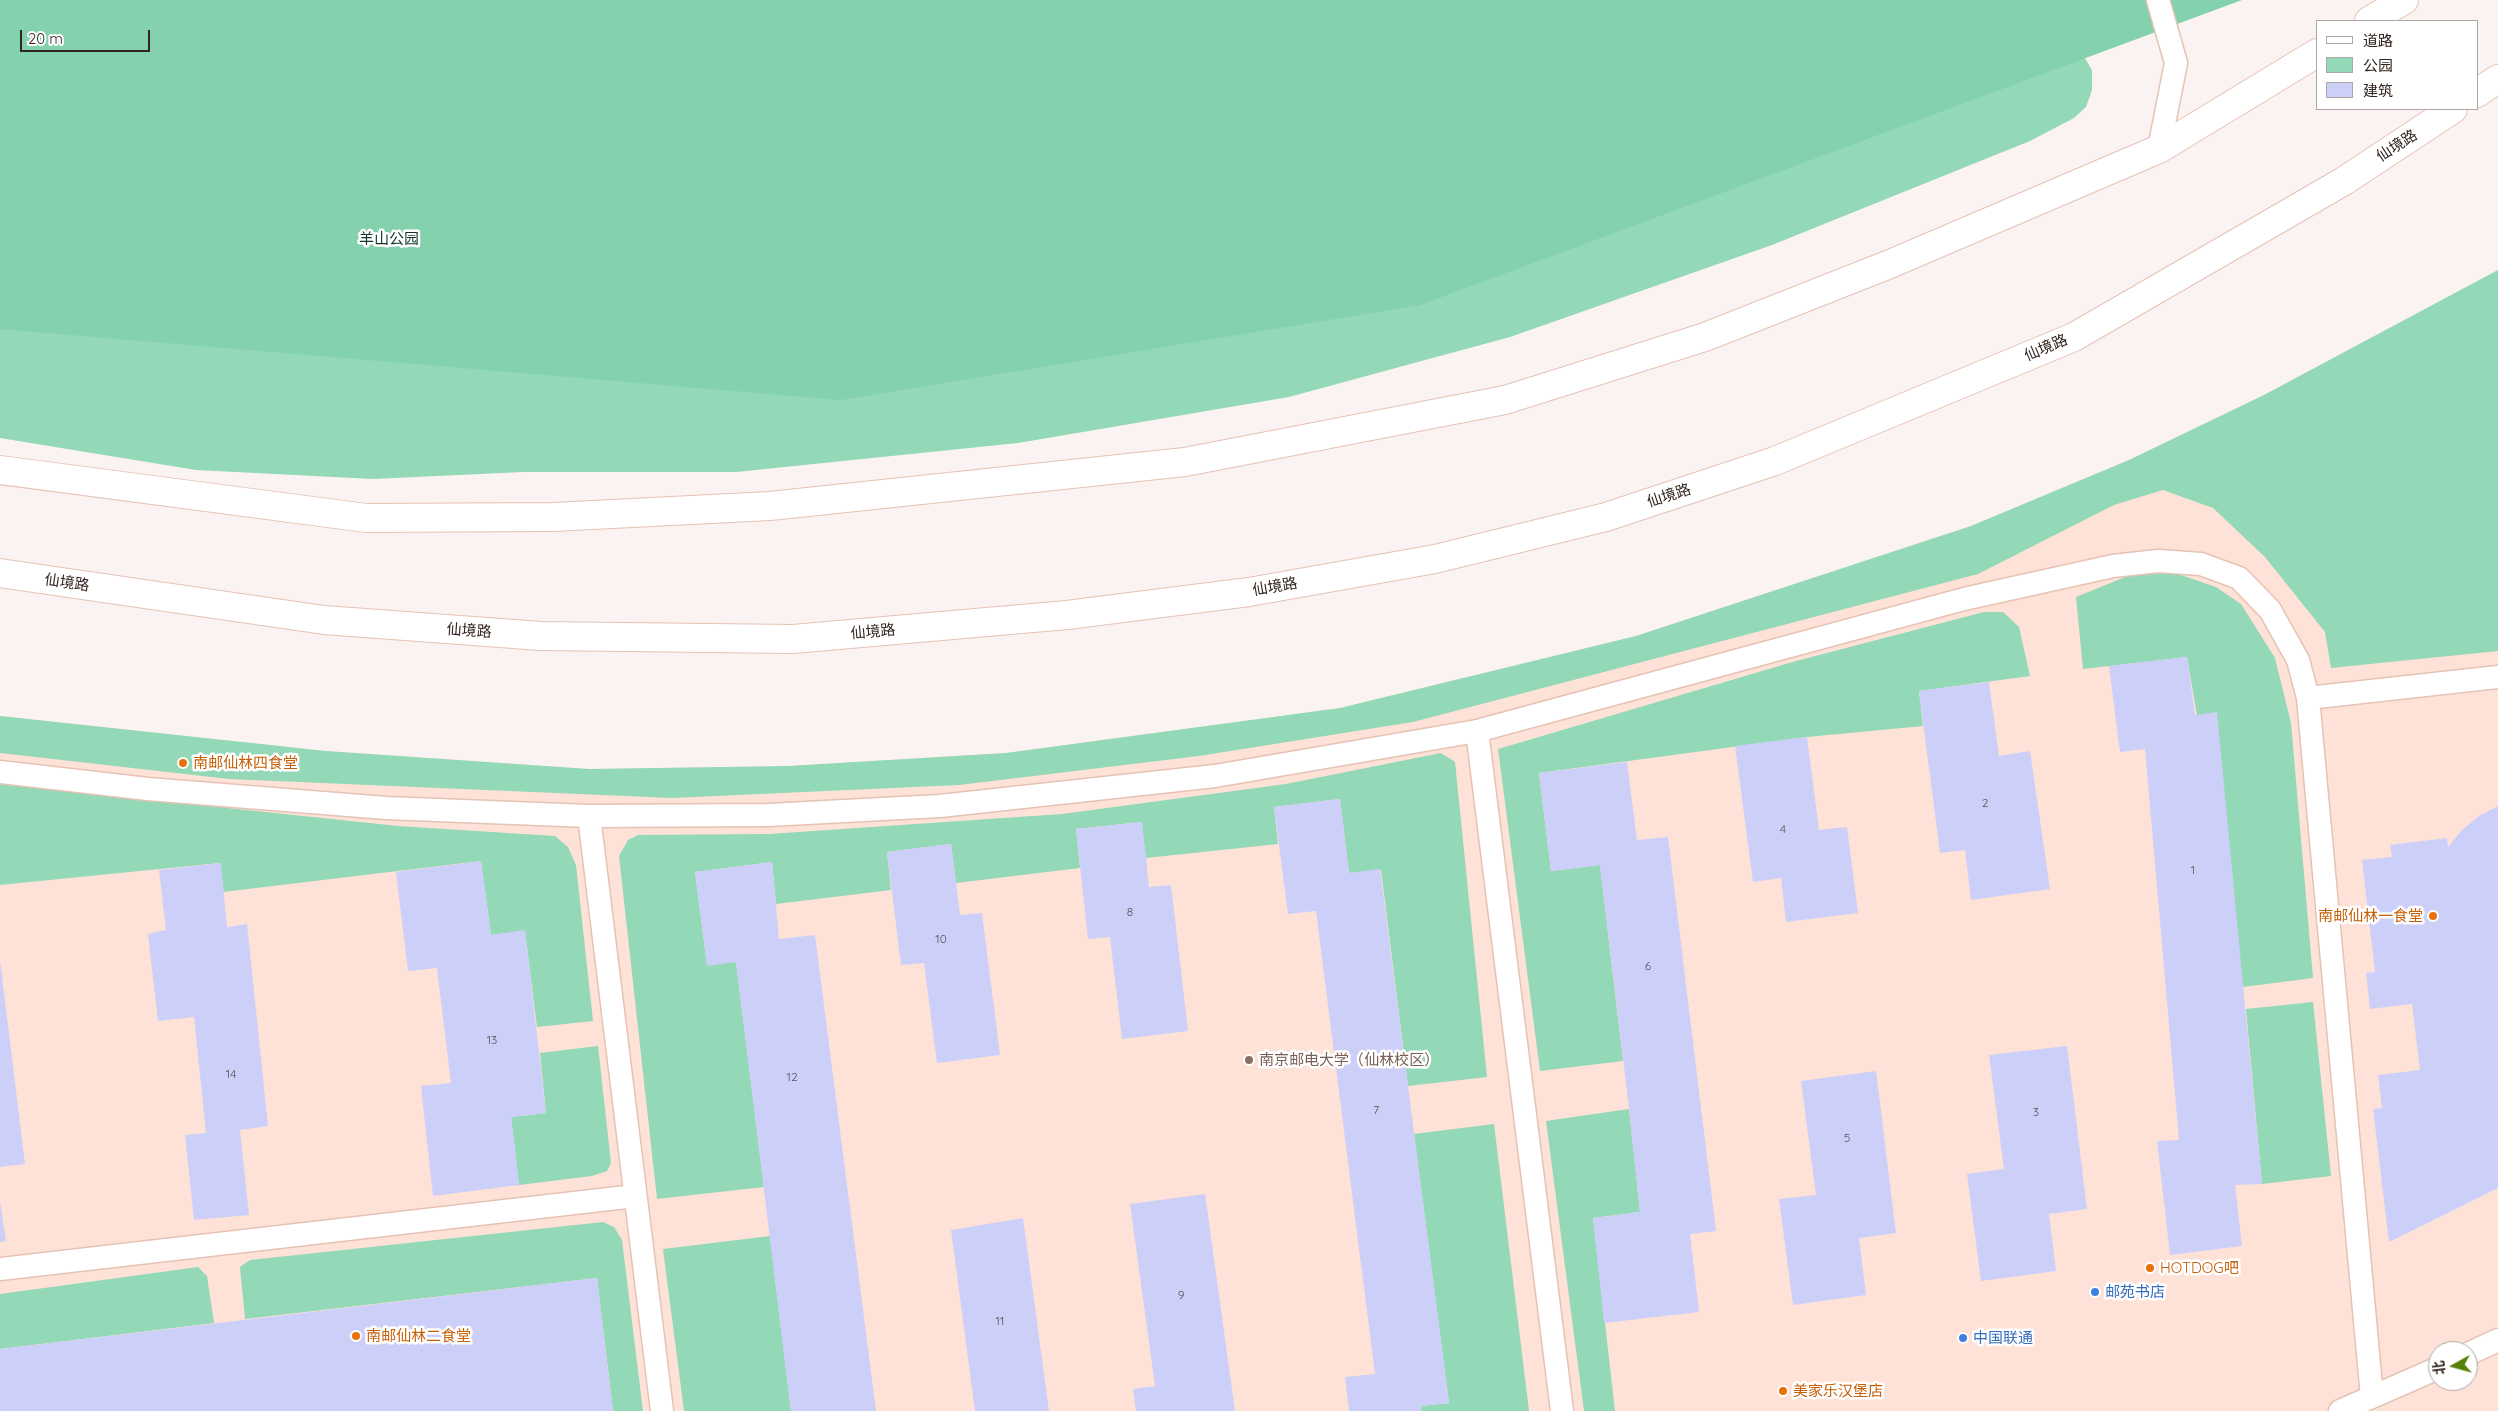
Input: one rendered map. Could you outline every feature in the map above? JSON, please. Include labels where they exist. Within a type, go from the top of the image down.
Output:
[{"type":"main road","points":[[2371,20],[2404,0]]},
{"type":"main road","points":[[0,470],[366,518],[484,518],[553,517],[770,506],[1186,462],[1505,400],[1686,343],[1890,264],[2159,149],[2316,54]]},
{"type":"main road","points":[[2478,92],[2498,79]]},
{"type":"main road","name":"仙境路","points":[[0,573],[324,620],[541,636],[793,639],[1067,615],[1249,592],[1435,559],[1606,517],[1775,461],[2074,337],[2344,181],[2451,110]]},
{"type":"lane","points":[[2158,0],[2176,63],[2159,149]]},
{"type":"lane","points":[[0,772],[148,789],[346,805],[589,816],[768,816],[940,806],[1215,776],[1477,731],[1964,599],[2113,566],[2158,560],[2200,564],[2239,578],[2270,610],[2298,660],[2308,698],[2372,1397]]},
{"type":"lane","points":[[2308,698],[2498,677]]},
{"type":"lane","points":[[1477,731],[1562,1411]]},
{"type":"lane","points":[[589,816],[662,1411]]},
{"type":"lane","points":[[0,1268],[635,1196]]},
{"type":"lane","points":[[2478,1349],[2498,1340]]},
{"type":"lane","points":[[2340,1411],[2428,1372]]},
{"type":"shaded area","name":"南京邮电大学（仙林校区）","points":[[2498,270],[2498,1411],[0,1411],[0,716],[326,751],[589,769],[788,766],[1006,753],[1340,708],[1636,636],[1971,526],[2129,460],[2264,395]]},
{"type":"green space","name":"羊山公园","points":[[0,0],[2050,0],[2092,70],[2092,90],[2086,107],[2074,118],[2030,141],[1772,245],[1510,337],[1289,397],[1018,443],[736,472],[523,472],[373,479],[196,470],[0,438]]},
{"type":"green space","name":"羊山公园","points":[[0,0],[2242,0],[1420,305],[841,400],[0,329]]},
{"type":"green space","points":[[2498,270],[2498,651],[2331,668],[2325,632],[2265,557],[2213,508],[2163,490],[2114,505],[1978,574],[1413,722],[1199,756],[959,785],[672,798],[229,779],[0,753],[0,716],[326,751],[589,769],[788,766],[1006,753],[1340,708],[1636,636],[1971,526],[2129,460],[2264,395]]},
{"type":"green space","points":[[2135,573],[2178,574],[2216,587],[2241,604],[2275,658],[2291,723],[2313,978],[2243,987],[2187,657],[2083,669],[2076,597]]},
{"type":"green space","points":[[1984,612],[2003,612],[2019,627],[2030,676],[1919,691],[1923,726],[1807,737],[1539,773],[1551,871],[1600,865],[1623,1061],[1540,1071],[1498,749],[1796,661]]},
{"type":"green space","points":[[1441,753],[1455,762],[1487,1077],[1408,1086],[1381,870],[1349,873],[1340,799],[1274,807],[1278,844],[1146,858],[1141,822],[1076,829],[1080,868],[956,883],[951,844],[887,852],[891,890],[776,904],[772,862],[695,872],[707,965],[736,962],[764,1187],[657,1199],[619,856],[628,840],[638,835],[769,834],[1062,814],[1286,784]]},
{"type":"green space","points":[[0,784],[398,826],[555,836],[568,847],[576,865],[593,1021],[537,1027],[525,931],[491,935],[481,861],[223,892],[220,863],[0,885]]},
{"type":"green space","points":[[2313,1002],[2331,1176],[2262,1184],[2246,1009]]},
{"type":"green space","points":[[598,1046],[611,1163],[607,1171],[592,1176],[519,1185],[511,1117],[546,1113],[540,1053]]},
{"type":"green space","points":[[1629,1109],[1640,1212],[1593,1218],[1615,1411],[1584,1411],[1546,1121]]},
{"type":"green space","points":[[1494,1124],[1529,1411],[1422,1411],[1421,1406],[1449,1403],[1414,1134]]},
{"type":"green space","points":[[603,1222],[614,1227],[622,1240],[643,1411],[613,1411],[597,1278],[245,1319],[240,1267],[250,1260]]},
{"type":"green space","points":[[770,1236],[791,1411],[684,1411],[663,1249]]},
{"type":"green space","points":[[198,1267],[207,1276],[214,1323],[0,1349],[0,1294]]},
{"type":"building","points":[[2187,657],[2195,715],[2217,712],[2262,1184],[2235,1185],[2242,1246],[2170,1255],[2157,1141],[2179,1140],[2145,749],[2120,752],[2109,666]]},
{"type":"building","points":[[1989,682],[1999,756],[2030,751],[2050,889],[1971,900],[1965,850],[1940,853],[1919,691]]},
{"type":"building","points":[[1807,737],[1819,830],[1847,827],[1858,913],[1786,922],[1781,878],[1753,882],[1735,746]]},
{"type":"building","points":[[1627,762],[1637,840],[1668,837],[1716,1231],[1690,1234],[1699,1312],[1604,1323],[1593,1218],[1640,1212],[1629,1109],[1600,865],[1551,871],[1539,773]]},
{"type":"building","points":[[1340,799],[1349,873],[1380,869],[1449,1403],[1421,1406],[1422,1411],[1349,1411],[1345,1377],[1375,1374],[1316,911],[1288,914],[1274,807]]},
{"type":"building","points":[[2498,806],[2498,1188],[2389,1242],[2373,1109],[2382,1108],[2378,1075],[2420,1070],[2412,1004],[2370,1009],[2366,973],[2375,972],[2362,860],[2392,857],[2390,845],[2447,838],[2448,847],[2462,830],[2479,816]]},
{"type":"building","points":[[1142,822],[1149,887],[1171,885],[1188,1031],[1122,1039],[1110,937],[1088,939],[1076,829]]},
{"type":"building","points":[[951,844],[960,915],[982,913],[1000,1055],[937,1063],[924,963],[901,965],[887,852]]},
{"type":"building","points":[[481,861],[491,935],[525,930],[546,1113],[511,1117],[519,1185],[433,1196],[421,1086],[451,1083],[437,968],[408,971],[396,872]]},
{"type":"building","points":[[772,862],[779,939],[815,935],[876,1411],[791,1411],[736,962],[707,966],[695,872]]},
{"type":"building","points":[[221,863],[227,927],[247,924],[268,1126],[240,1130],[249,1215],[194,1220],[185,1135],[206,1133],[194,1017],[158,1021],[148,934],[166,930],[159,870]]},
{"type":"building","points":[[0,960],[25,1164],[0,1167]]},
{"type":"building","points":[[2067,1046],[2087,1209],[2049,1214],[2056,1271],[1981,1281],[1967,1174],[2004,1169],[1989,1055]]},
{"type":"building","points":[[1876,1071],[1896,1233],[1859,1238],[1866,1295],[1793,1305],[1779,1199],[1816,1195],[1801,1081]]},
{"type":"building","points":[[1205,1194],[1235,1411],[1136,1411],[1133,1389],[1155,1386],[1130,1204]]},
{"type":"building","points":[[0,1201],[6,1241],[0,1242]]},
{"type":"building","points":[[1023,1218],[1049,1411],[975,1411],[951,1230]]},
{"type":"building","name":"南邮仙林二食堂","points":[[597,1278],[613,1411],[0,1411],[0,1349]]},
{"type":"place","name":"南邮仙林四食堂","points":[[183,763]]},
{"type":"place","name":"南邮仙林一食堂","points":[[2433,916]]},
{"type":"place","name":"南京邮电大学（仙林校区）","points":[[1249,1060]]},
{"type":"place","name":"HOTDOG吧","points":[[2150,1268]]},
{"type":"place","name":"邮苑书店","points":[[2095,1292]]},
{"type":"place","name":"南邮仙林二食堂","points":[[356,1336]]},
{"type":"place","name":"中国联通","points":[[1963,1338]]},
{"type":"place","name":"美家乐汉堡店","points":[[1783,1391]]}]
